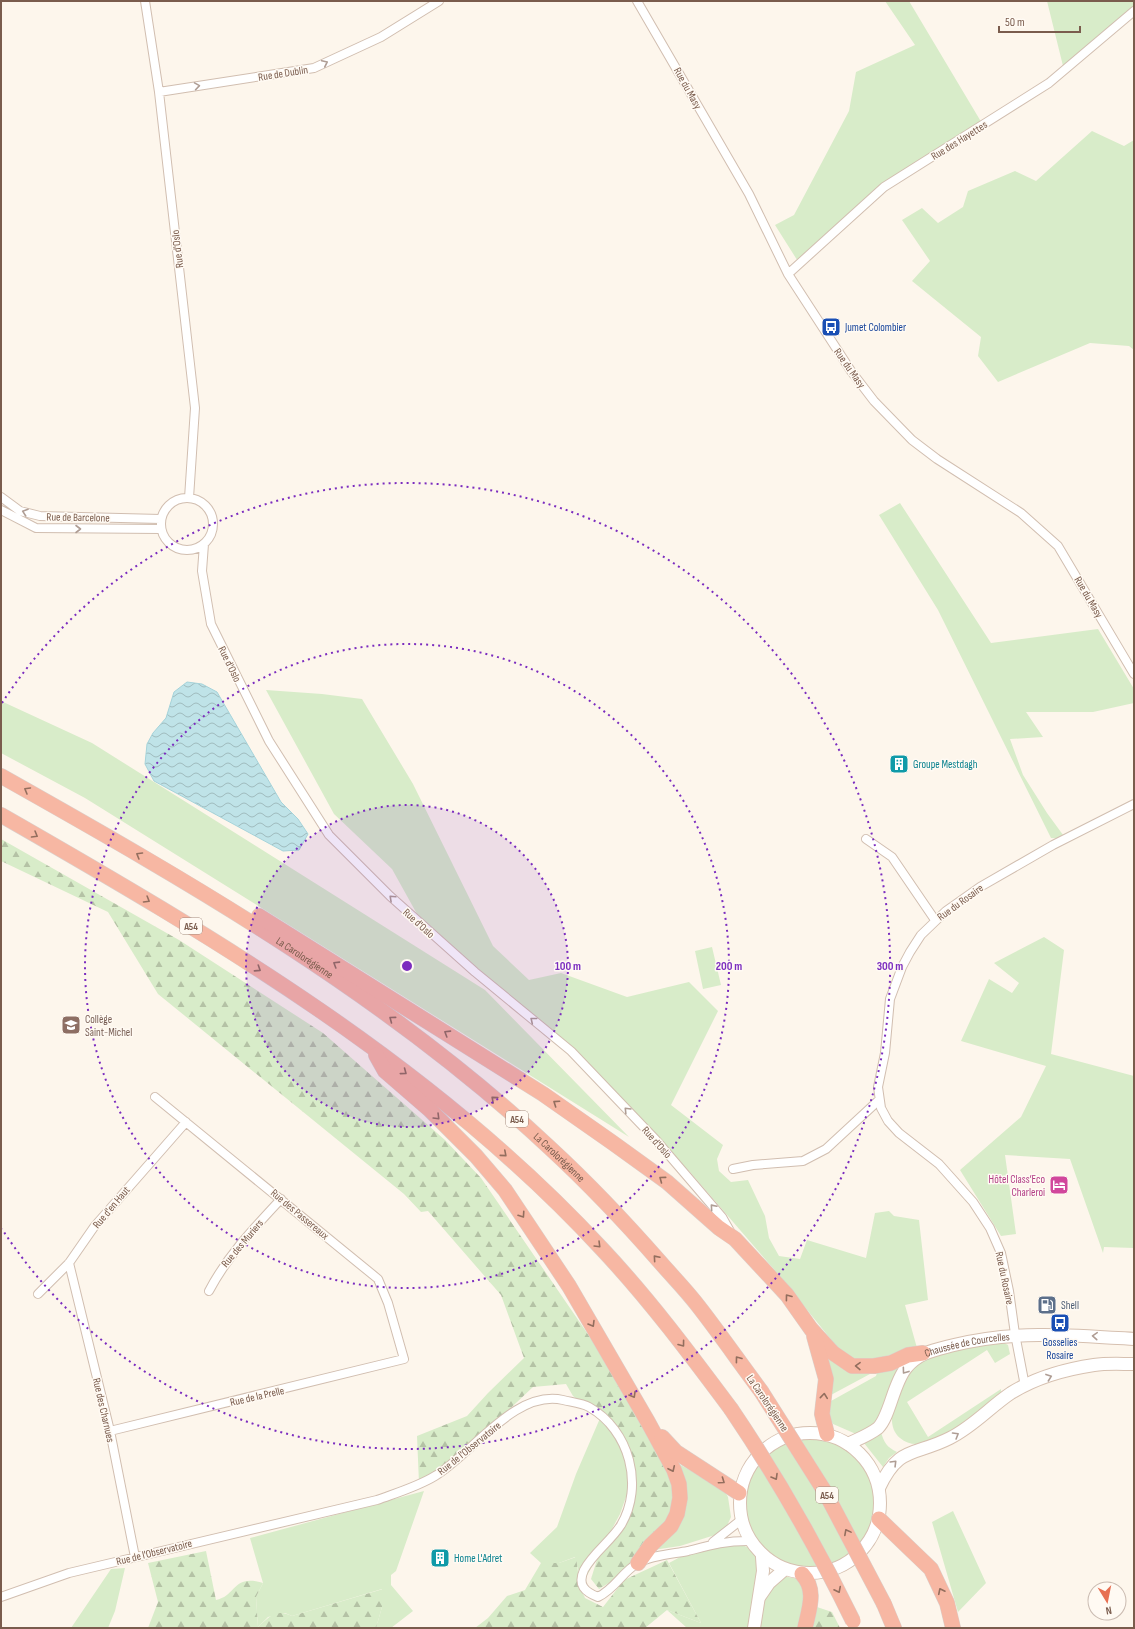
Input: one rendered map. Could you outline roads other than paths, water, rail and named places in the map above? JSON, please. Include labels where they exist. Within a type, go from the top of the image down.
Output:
[{"type":"highway","name":"La Carolorégienne","points":[[1,776],[113,839],[221,904],[308,960],[386,1014],[467,1076],[550,1147],[628,1226],[698,1305],[761,1391],[825,1492],[884,1604],[894,1628]]},
{"type":"highway","name":"A54","points":[[1,815],[212,939],[293,992],[373,1049],[450,1107],[526,1173],[602,1249],[671,1328],[731,1409],[769,1465],[823,1560],[855,1624]]},
{"type":"highway","points":[[221,904],[255,914],[543,1094],[667,1182],[719,1228],[735,1239],[787,1295],[811,1328],[833,1353],[852,1366],[885,1364],[908,1355],[923,1353]]},
{"type":"highway","points":[[373,1049],[385,1071],[430,1110],[476,1156],[505,1190],[569,1286],[648,1422],[674,1470],[679,1484],[680,1498],[677,1514],[671,1526],[651,1545],[638,1563]]},
{"type":"highway","points":[[811,1328],[826,1379],[822,1414],[827,1434]]},
{"type":"highway","points":[[648,1422],[676,1452],[739,1493]]},
{"type":"highway","points":[[879,1519],[931,1569],[947,1603],[953,1628]]},
{"type":"highway","points":[[802,1574],[811,1586],[810,1606],[805,1628]]},
{"type":"main road","name":"Chaussée de Courcelles","points":[[848,1444],[879,1427],[894,1389],[905,1368],[923,1353],[975,1340],[1014,1334],[1059,1334],[1134,1339]]},
{"type":"main road","points":[[879,1488],[892,1465],[900,1458],[950,1439],[975,1424],[1002,1400],[1025,1386],[1058,1373],[1095,1365],[1134,1364]]},
{"type":"main road","points":[[802,1433],[827,1434],[848,1444],[862,1455],[872,1468],[879,1488],[879,1519],[872,1538],[859,1555],[830,1571],[802,1574],[785,1569],[762,1557],[748,1541],[740,1520],[739,1493],[746,1473],[752,1463],[770,1444],[802,1433]]},
{"type":"main road","points":[[754,1628],[763,1571],[762,1557]]},
{"type":"main road","points":[[758,1597],[769,1583],[785,1569]]},
{"type":"street","name":"Rue d'Oslo","points":[[145,1],[159,92],[195,408],[189,498]]},
{"type":"street","name":"Rue de Dublin","points":[[159,92],[314,68],[382,37],[439,1]]},
{"type":"street","name":"Rue du Masy","points":[[637,1],[748,194],[788,274],[851,371],[874,401],[907,435],[937,459],[1021,513],[1058,546],[1134,674]]},
{"type":"street","name":"Rue des Hayettes","points":[[788,274],[884,187],[1049,83],[1134,11]]},
{"type":"street","name":"Rue de Barcelone","points":[[1,497],[20,511],[40,516],[161,519]]},
{"type":"street","points":[[189,498],[197,500],[205,505],[213,520],[212,529],[204,544],[187,550],[178,549],[170,544],[164,537],[161,529],[161,519],[165,510],[171,503],[180,499],[189,498]]},
{"type":"street","name":"Rue de Barcelone","points":[[1,510],[36,528],[161,529]]},
{"type":"street","name":"Rue d'Oslo","points":[[204,544],[202,571],[211,624],[269,741],[329,835],[401,906],[475,972],[571,1051],[656,1140],[722,1217],[735,1239]]},
{"type":"street","name":"Rue du Rosaire","points":[[1025,1386],[1014,1334],[1009,1291],[1001,1253],[990,1228],[973,1202],[940,1164],[899,1133],[888,1121],[878,1100],[878,1087],[885,1053],[890,1000],[902,967],[910,952],[921,935],[935,920],[980,887],[1053,845],[1134,804]]},
{"type":"street","points":[[866,839],[892,857],[935,920]]},
{"type":"street","name":"Rue des Passereaux","points":[[155,1097],[378,1279],[388,1303],[404,1360]]},
{"type":"street","points":[[733,1170],[753,1165],[803,1161],[826,1149],[878,1100]]},
{"type":"street","name":"Rue d'en Haut","points":[[38,1294],[69,1263],[94,1227],[186,1122]]},
{"type":"street","name":"Rue des Muriers","points":[[209,1291],[221,1268],[233,1252],[281,1199]]},
{"type":"street","name":"Rue des Charnues","points":[[69,1263],[110,1431],[135,1557]]},
{"type":"street","name":"Rue de la Prelle","points":[[110,1431],[404,1360]]},
{"type":"street","name":"Rue de l'Observatoire","points":[[1,1597],[69,1573],[376,1500],[409,1488],[436,1476],[518,1408],[538,1400],[561,1399],[589,1407],[611,1425],[624,1446],[632,1468],[632,1499],[621,1526],[584,1571],[582,1585],[587,1593],[598,1596],[609,1591],[638,1563],[712,1544],[748,1541]]},
{"type":"street","name":"Rue de l'Observatoire","points":[[712,1544],[729,1532],[740,1520]]},
{"type":"water","points":[[187,682],[202,684],[217,692],[281,802],[298,819],[308,834],[299,850],[283,851],[154,781],[145,764],[147,744],[153,733],[166,718],[174,692]]},
{"type":"place","name":"Jumet Colombier","points":[[831,327]]},
{"type":"place","name":"Groupe Mestdagh","points":[[899,764]]},
{"type":"place","name":"Collège Saint-Michel","points":[[71,1025]]},
{"type":"place","name":"Hôtel Class‘Eco Charleroi","points":[[1059,1185]]},
{"type":"place","name":"Shell","points":[[1047,1305]]},
{"type":"place","name":"Gosselies Rosaire","points":[[1060,1323]]},
{"type":"place","name":"Home L'Adret","points":[[440,1558]]}]
